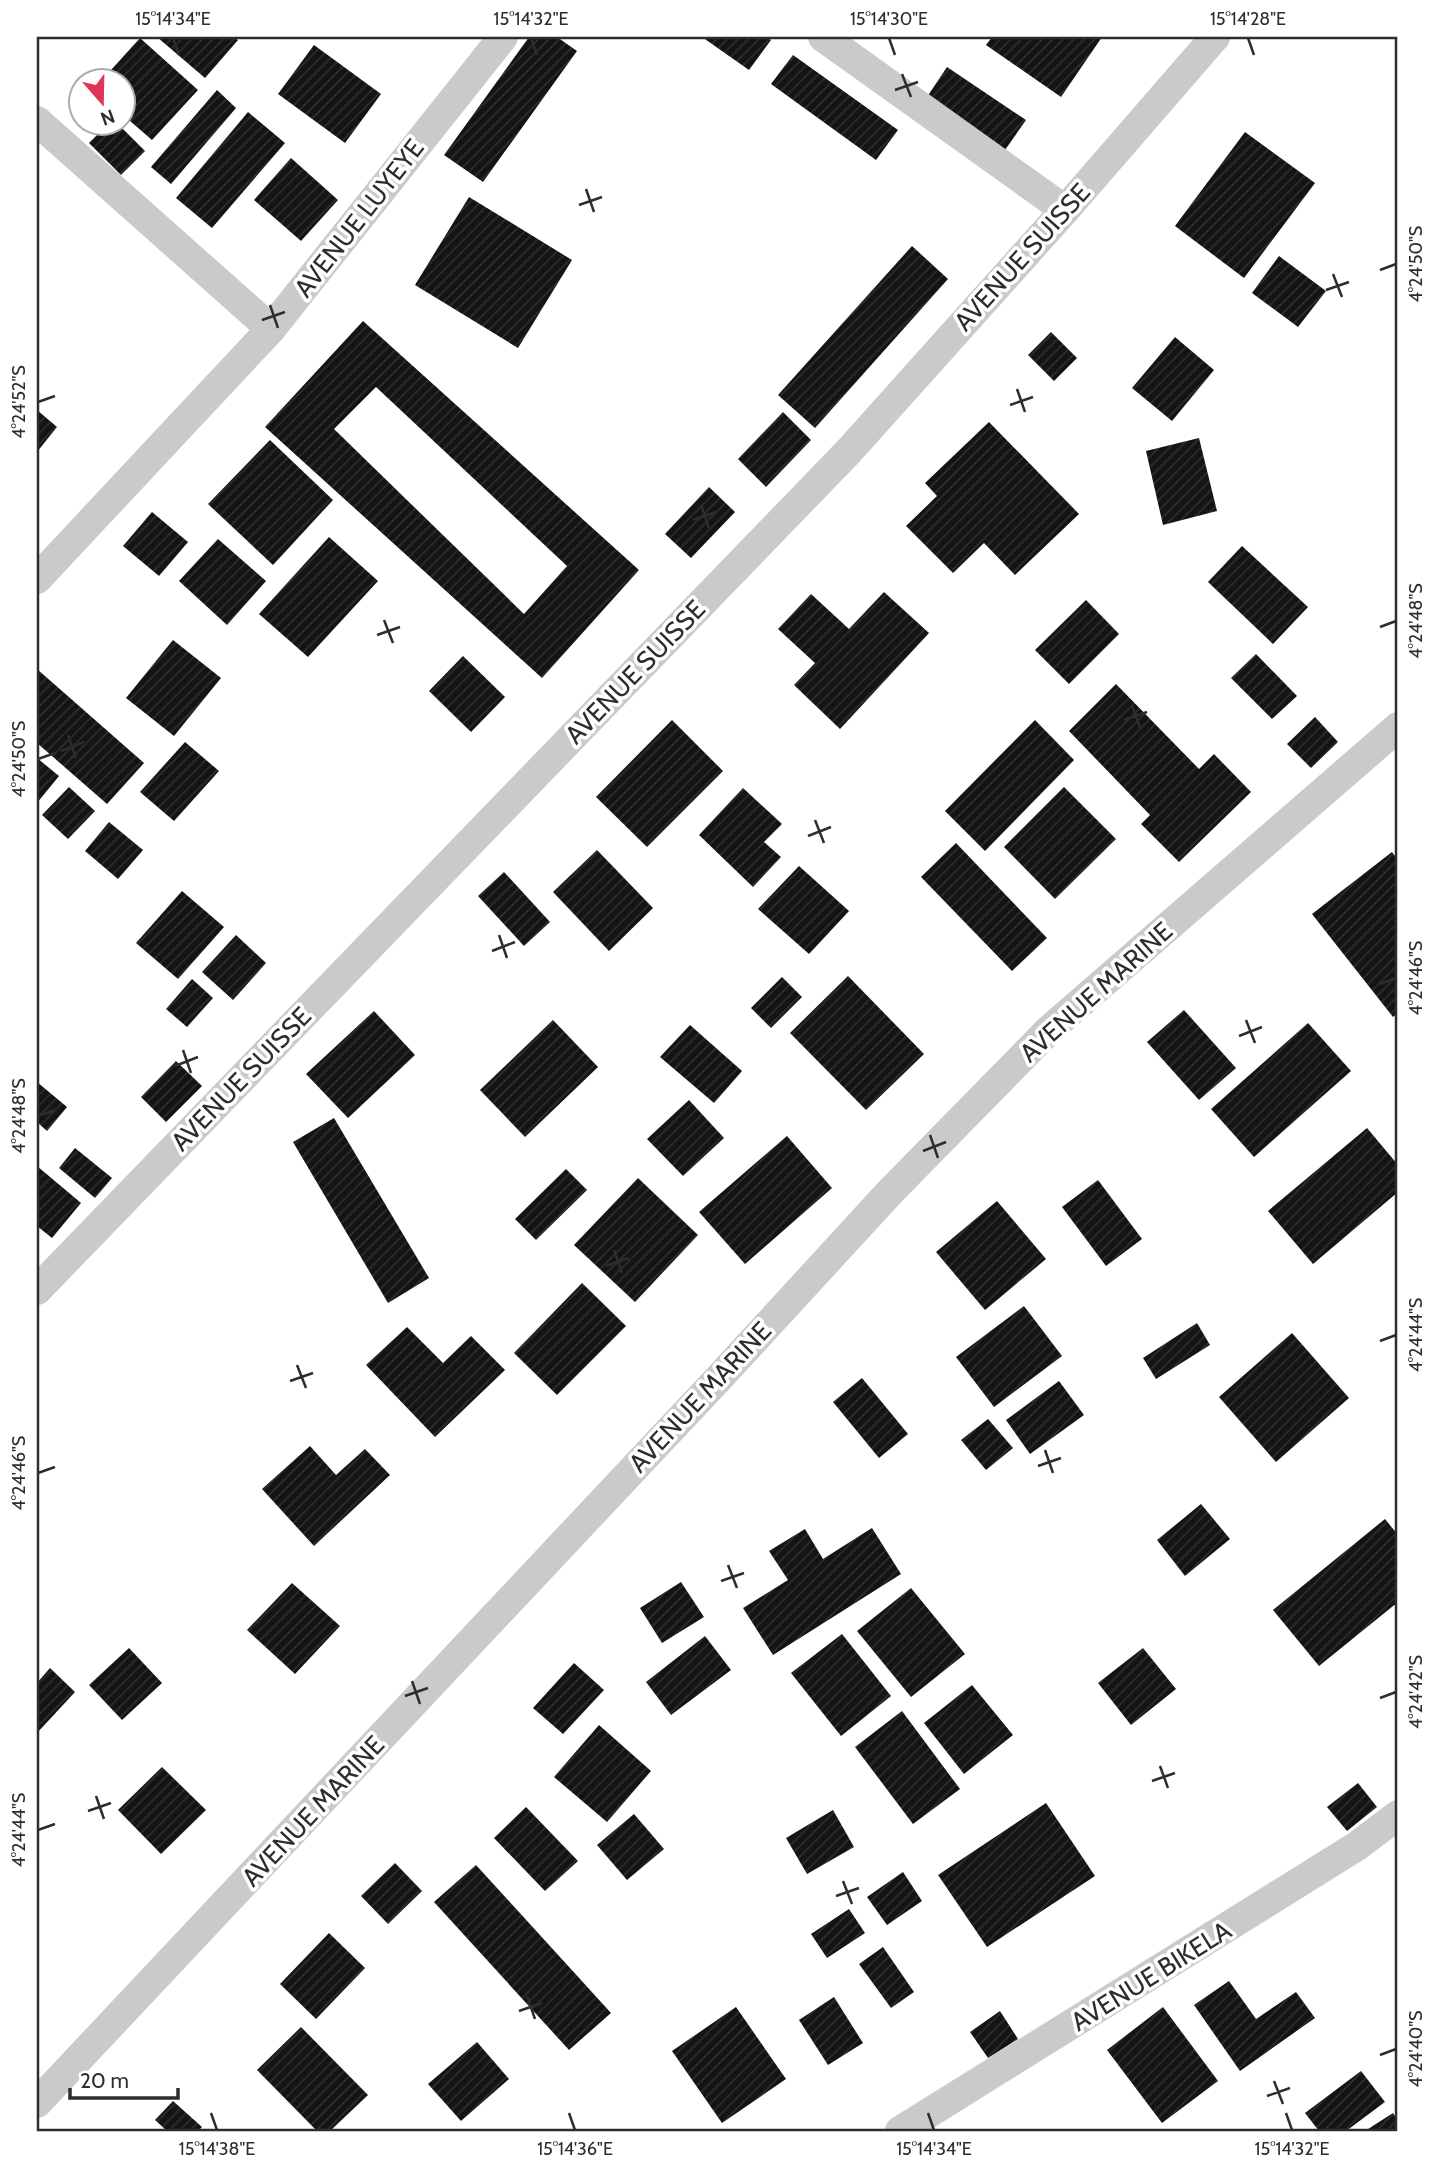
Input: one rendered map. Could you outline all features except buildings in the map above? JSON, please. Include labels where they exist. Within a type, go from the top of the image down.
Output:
[{"type":"street","name":"AVENUE LUYEYE","points":[[37,579],[271,329],[503,37]]},
{"type":"street","points":[[823,37],[1065,210]]},
{"type":"street","name":"AVENUE SUISSE","points":[[37,1290],[849,451],[1065,210],[1215,37]]},
{"type":"street","points":[[37,121],[271,329]]},
{"type":"street","name":"AVENUE MARINE","points":[[37,2103],[890,1192],[1049,1030],[1398,727]]},
{"type":"street","name":"AVENUE BIKELA","points":[[900,2131],[1357,1846],[1398,1815]]}]
